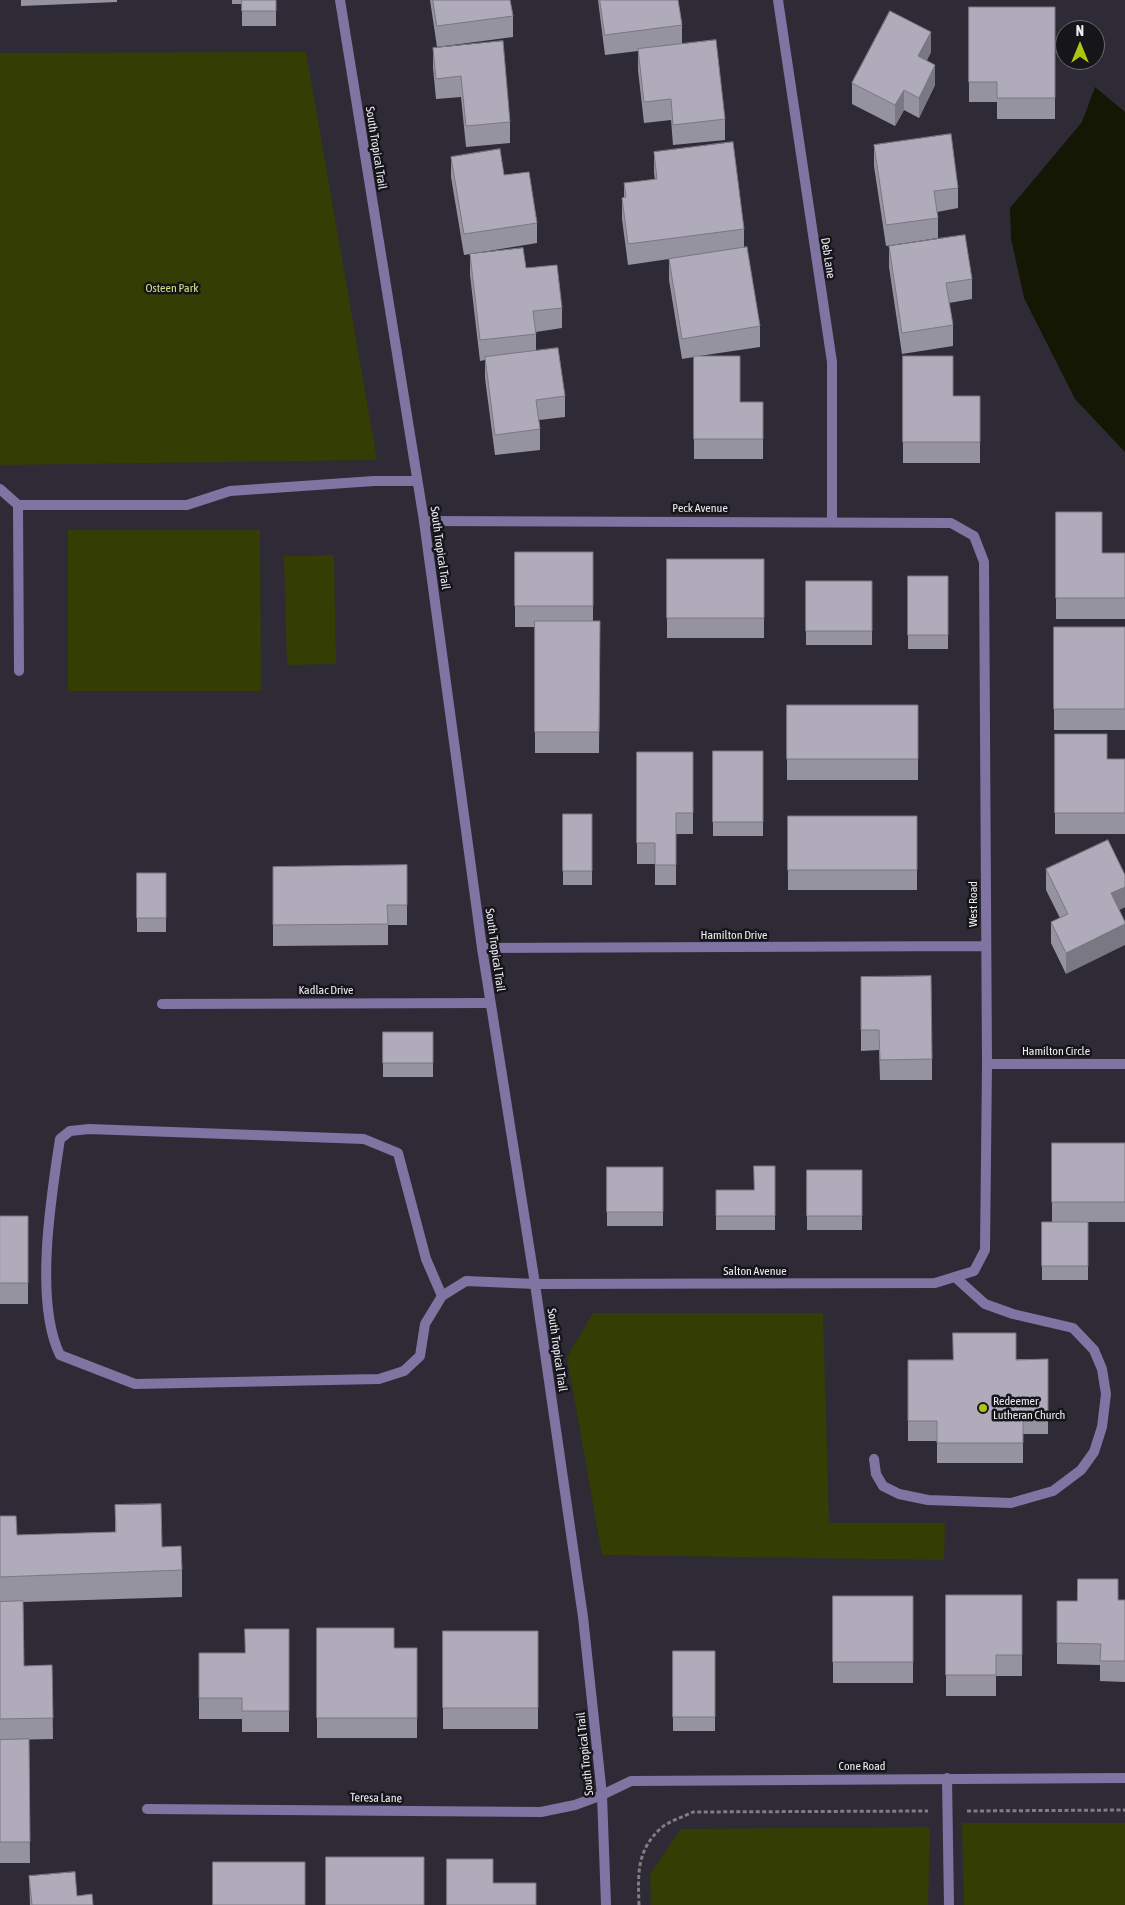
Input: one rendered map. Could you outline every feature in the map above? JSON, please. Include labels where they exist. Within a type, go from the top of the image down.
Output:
[{"type":"street","name":"South Tropical Trail","points":[[340,0],[424,521],[482,948],[535,1284],[583,1617],[602,1795],[606,1905]]},
{"type":"street","name":"Deb Lane","points":[[778,0],[832,362],[832,521]]},
{"type":"street","points":[[0,489],[18,505],[187,505],[230,491],[374,481],[417,481]]},
{"type":"street","points":[[18,505],[19,671]]},
{"type":"street","name":"Peck Avenue","points":[[424,521],[832,521],[951,523],[974,536]]},
{"type":"street","name":"West Road","points":[[974,536],[984,562],[987,1064],[985,1250],[974,1271]]},
{"type":"street","name":"Hamilton Drive","points":[[482,948],[985,946]]},
{"type":"street","name":"Kadlac Drive","points":[[162,1004],[490,1002]]},
{"type":"street","name":"Hamilton Circle","points":[[987,1064],[1125,1064]]},
{"type":"street","points":[[89,1129],[364,1139],[398,1153],[426,1259],[442,1296],[425,1324],[420,1356],[404,1371],[380,1380],[135,1384],[60,1355],[52,1339],[48,1308],[47,1271],[53,1183],[60,1139],[70,1131],[89,1129]]},
{"type":"street","name":"Salton Avenue","points":[[442,1296],[466,1281],[535,1284],[935,1284],[974,1271]]},
{"type":"street","points":[[874,1459],[876,1474],[883,1486],[899,1494],[928,1500],[1011,1503],[1053,1491],[1081,1470],[1094,1452],[1102,1427],[1106,1394],[1102,1369],[1094,1350],[1072,1328],[1013,1314],[985,1304],[955,1277]]},
{"type":"street","points":[[947,1778],[950,1905]]},
{"type":"street","name":"Cone Road","points":[[602,1795],[631,1781],[1125,1778]]},
{"type":"street","name":"Teresa Lane","points":[[147,1809],[541,1812],[574,1805],[602,1795]]},
{"type":"path","points":[[639,1905],[638,1867],[644,1854],[662,1827],[693,1812],[1125,1810]]},
{"type":"green space","name":"Osteen Park","points":[[306,52],[377,460],[0,465],[0,53]]},
{"type":"green space","points":[[68,530],[260,530],[261,691],[68,691]]},
{"type":"green space","points":[[334,555],[336,664],[287,665],[284,556]]},
{"type":"green space","points":[[593,1313],[823,1313],[829,1523],[945,1523],[944,1560],[602,1555],[567,1357]]},
{"type":"green space","points":[[962,1823],[1125,1823],[1125,1905],[964,1905]]},
{"type":"green space","points":[[930,1827],[928,1905],[651,1905],[650,1874],[681,1829]]},
{"type":"shaded area","points":[[1095,87],[1125,112],[1125,452],[1075,399],[1024,298],[1011,238],[1010,208],[1082,122]]},
{"type":"building","points":[[242,0],[276,0],[276,11],[242,11]]},
{"type":"building","points":[[433,0],[510,0],[513,16],[437,26]]},
{"type":"building","points":[[600,0],[678,0],[682,25],[605,35]]},
{"type":"building","points":[[969,7],[1055,7],[1055,98],[997,98],[997,82],[969,82]]},
{"type":"building","points":[[890,11],[931,32],[918,56],[935,65],[919,98],[904,90],[895,105],[852,83]]},
{"type":"building","points":[[716,40],[725,119],[673,125],[671,99],[644,102],[638,49]]},
{"type":"building","points":[[503,41],[510,122],[466,126],[461,76],[436,79],[433,48]]},
{"type":"building","points":[[951,134],[958,188],[934,191],[938,218],[886,225],[874,145]]},
{"type":"building","points":[[733,142],[744,229],[628,244],[622,198],[626,197],[624,183],[657,179],[654,152]]},
{"type":"building","points":[[500,149],[504,175],[529,172],[537,223],[464,234],[451,157]]},
{"type":"building","points":[[965,235],[972,279],[946,283],[953,325],[902,333],[889,246]]},
{"type":"building","points":[[747,247],[760,326],[682,339],[669,259]]},
{"type":"building","points":[[523,248],[526,268],[557,265],[562,308],[533,311],[536,334],[480,340],[470,254]]},
{"type":"building","points":[[558,348],[565,396],[536,400],[540,429],[495,435],[485,357]]},
{"type":"building","points":[[694,356],[740,356],[740,402],[763,402],[763,439],[694,439]]},
{"type":"building","points":[[903,356],[953,356],[953,396],[980,396],[980,442],[903,442]]},
{"type":"building","points":[[1056,512],[1102,512],[1102,553],[1125,553],[1125,598],[1056,598]]},
{"type":"building","points":[[515,552],[593,552],[593,606],[515,606]]},
{"type":"building","points":[[667,559],[764,559],[764,618],[667,618]]},
{"type":"building","points":[[908,576],[948,576],[948,635],[908,635]]},
{"type":"building","points":[[806,581],[872,581],[872,631],[806,631]]},
{"type":"building","points":[[535,621],[600,621],[599,732],[535,732]]},
{"type":"building","points":[[1054,627],[1125,627],[1125,709],[1054,709]]},
{"type":"building","points":[[787,705],[918,705],[918,759],[787,759]]},
{"type":"building","points":[[1055,734],[1107,734],[1107,759],[1125,759],[1125,813],[1055,813]]},
{"type":"building","points":[[713,751],[763,751],[763,822],[713,822]]},
{"type":"building","points":[[637,752],[693,752],[693,813],[676,813],[676,865],[655,865],[655,843],[637,843]]},
{"type":"building","points":[[563,814],[592,814],[592,871],[563,871]]},
{"type":"building","points":[[788,816],[917,816],[917,870],[788,870]]},
{"type":"building","points":[[1108,840],[1125,875],[1125,887],[1111,893],[1125,924],[1066,953],[1051,922],[1068,914],[1046,869]]},
{"type":"building","points":[[407,865],[407,905],[387,905],[388,924],[273,925],[273,867]]},
{"type":"building","points":[[137,873],[166,873],[166,918],[137,918]]},
{"type":"building","points":[[931,976],[932,1059],[880,1060],[879,1030],[861,1030],[861,977]]},
{"type":"building","points":[[383,1032],[433,1032],[433,1063],[383,1063]]},
{"type":"building","points":[[1052,1143],[1125,1143],[1125,1202],[1052,1202]]},
{"type":"building","points":[[754,1166],[775,1166],[775,1216],[716,1216],[716,1190],[754,1190]]},
{"type":"building","points":[[607,1167],[663,1167],[663,1212],[607,1212]]},
{"type":"building","points":[[807,1170],[862,1170],[862,1216],[807,1216]]},
{"type":"building","points":[[0,1216],[28,1216],[28,1283],[0,1283]]},
{"type":"building","points":[[1042,1222],[1088,1222],[1088,1266],[1042,1266]]},
{"type":"building","points":[[953,1333],[1016,1333],[1016,1360],[1048,1359],[1048,1414],[1023,1414],[1023,1443],[937,1443],[937,1421],[908,1421],[908,1360],[953,1360]]},
{"type":"building","points":[[161,1504],[162,1547],[181,1546],[182,1570],[0,1577],[0,1516],[16,1516],[17,1535],[116,1532],[115,1505]]},
{"type":"building","points":[[1078,1579],[1118,1579],[1118,1600],[1125,1600],[1125,1661],[1100,1661],[1101,1644],[1057,1643],[1057,1601],[1077,1601]]},
{"type":"building","points":[[946,1595],[1022,1595],[1022,1655],[996,1655],[996,1675],[946,1675]]},
{"type":"building","points":[[833,1596],[913,1596],[913,1662],[833,1662]]},
{"type":"building","points":[[23,1601],[24,1666],[52,1665],[53,1718],[0,1719],[0,1602]]},
{"type":"building","points":[[317,1628],[394,1628],[394,1648],[417,1648],[417,1718],[317,1718]]},
{"type":"building","points":[[245,1629],[289,1629],[289,1711],[242,1711],[242,1698],[199,1698],[199,1653],[245,1653]]},
{"type":"building","points":[[443,1631],[538,1631],[538,1708],[443,1708]]},
{"type":"building","points":[[673,1651],[715,1651],[715,1717],[673,1717]]},
{"type":"building","points":[[29,1739],[30,1842],[0,1842],[0,1740]]},
{"type":"building","points":[[326,1857],[424,1857],[424,1905],[326,1905]]},
{"type":"building","points":[[447,1859],[493,1859],[493,1883],[536,1883],[536,1905],[447,1905]]},
{"type":"building","points":[[213,1862],[305,1862],[305,1905],[213,1905]]},
{"type":"building","points":[[75,1872],[77,1896],[92,1894],[93,1905],[32,1905],[29,1876]]},
{"type":"place","name":"Redeemer Lutheran Church","points":[[983,1408]]}]
